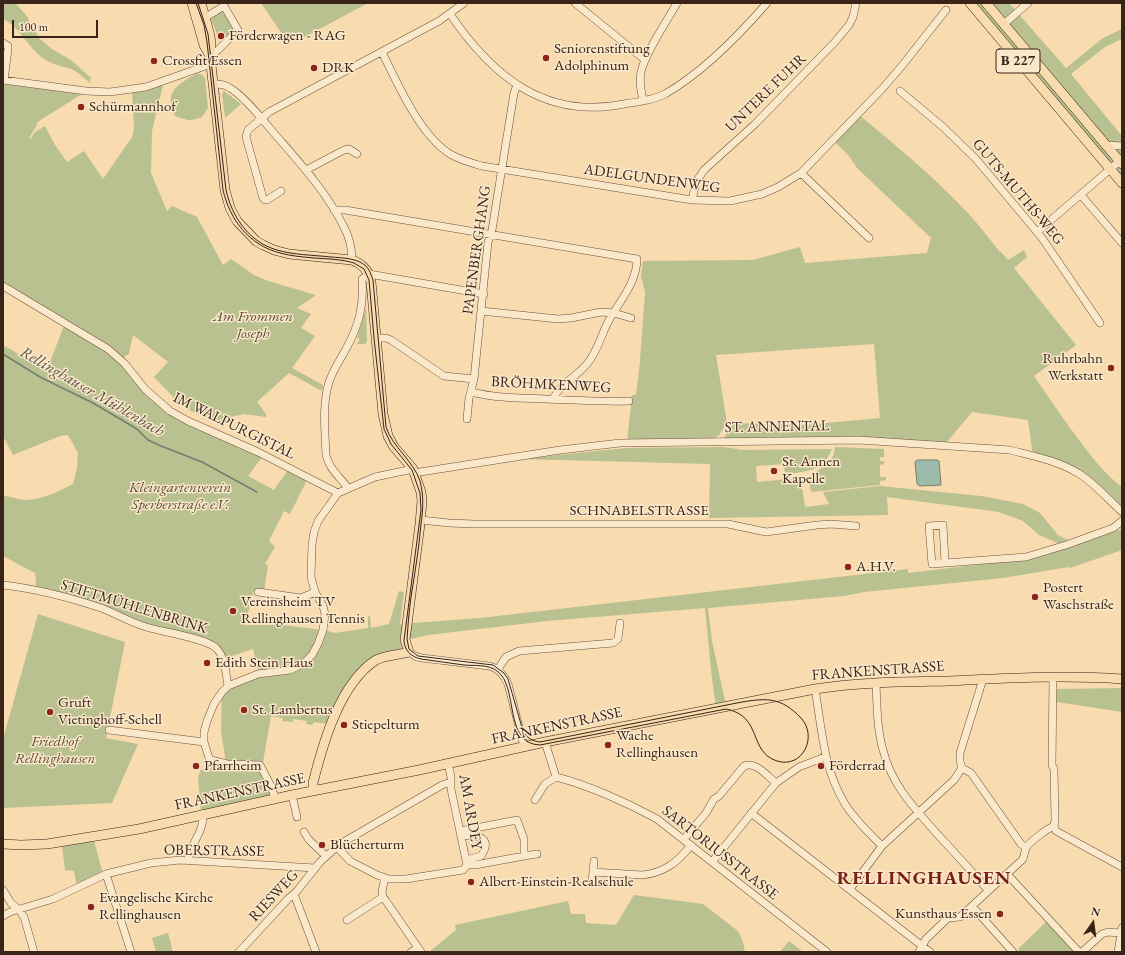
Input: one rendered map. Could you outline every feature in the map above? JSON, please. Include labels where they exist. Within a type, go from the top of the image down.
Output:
[{"type":"main road","points":[[192,3],[204,45],[210,60]]},
{"type":"main road","points":[[201,3],[210,36],[210,60],[225,190],[230,208],[240,225],[256,241],[263,245],[274,250],[291,254],[352,260],[360,264],[369,274],[372,286],[383,414],[386,430],[394,447],[413,471],[421,492],[421,520],[405,640],[409,652],[378,660],[359,675],[354,682],[330,725],[313,783],[313,791]]},
{"type":"main road","name":"B 227","points":[[970,3],[1122,183]]},
{"type":"main road","name":"B 227","points":[[986,3],[1121,162]]},
{"type":"main road","name":"FRANKENSTRASSE","points":[[3,844],[47,844],[139,828],[524,746],[815,688],[853,684],[983,679],[1053,677],[1122,679]]},
{"type":"street","points":[[281,191],[267,200],[265,200],[262,195],[246,134],[248,130],[269,112],[450,14],[464,3]]},
{"type":"street","points":[[575,3],[644,60]]},
{"type":"street","points":[[643,100],[640,81],[644,60],[678,3]]},
{"type":"street","points":[[450,14],[480,52],[495,67],[517,85],[550,101],[577,107],[604,108],[653,98],[664,94],[690,76],[716,55],[767,3]]},
{"type":"street","name":"UNTERE FUHR","points":[[692,200],[696,182],[704,170],[755,124],[834,43],[849,25],[856,3]]},
{"type":"street","points":[[1004,24],[1028,3]]},
{"type":"street","points":[[3,43],[8,46],[4,80],[86,91],[110,92],[146,87],[210,60],[238,30],[224,6],[206,17]]},
{"type":"street","name":"ADELGUNDENWEG","points":[[382,52],[425,131],[449,154],[462,160],[502,170],[692,200],[720,202],[751,198],[778,187],[801,173],[882,89],[946,10]]},
{"type":"street","points":[[213,84],[222,84],[231,88],[261,118],[306,170],[321,189],[343,225],[350,239],[352,260]]},
{"type":"street","name":"PAPENBERGHANG","points":[[467,419],[474,380],[484,294],[488,242],[502,170],[514,93],[517,85]]},
{"type":"street","name":"GUTS-MUTHS-WEG","points":[[900,91],[943,127],[976,159],[1038,232],[1100,323]]},
{"type":"street","points":[[1105,145],[1122,146]]},
{"type":"street","points":[[306,170],[344,150],[348,149],[357,154]]},
{"type":"street","points":[[1038,232],[1110,168],[1121,162]]},
{"type":"street","points":[[801,173],[869,238]]},
{"type":"street","points":[[1081,195],[1122,243]]},
{"type":"street","points":[[334,210],[345,210],[490,236],[637,259],[634,278],[609,320],[594,354],[579,373],[560,387],[553,399]]},
{"type":"street","points":[[348,488],[331,468],[326,455],[326,394],[334,370],[355,331],[362,306],[362,279],[369,274],[484,294]]},
{"type":"street","name":"IM WALPURGISTAL","points":[[3,286],[108,349],[125,364],[145,389],[159,403],[170,411],[188,421],[258,452],[338,493]]},
{"type":"street","points":[[481,311],[558,319],[601,312],[614,313],[631,318]]},
{"type":"street","name":"BRÖHMKENWEG","points":[[376,338],[386,338],[391,340],[444,376],[474,380]]},
{"type":"street","name":"BRÖHMKENWEG","points":[[471,392],[481,395],[594,402],[629,401]]},
{"type":"street","name":"ST. ANNENTAL","points":[[413,471],[620,443],[859,440],[1010,450],[1033,456],[1071,469],[1080,474],[1122,512]]},
{"type":"street","points":[[276,798],[260,765],[228,764],[211,760],[209,758],[204,742],[204,732],[212,708],[222,692],[228,686],[258,674],[290,670],[301,665],[308,660],[318,644],[323,630],[325,614],[324,606],[315,592],[311,577],[314,532],[318,521],[338,493],[383,475],[413,471]]},
{"type":"street","name":"SCHNABELSTRASSE","points":[[421,520],[474,524],[728,524],[766,532],[830,524],[856,526]]},
{"type":"street","points":[[945,562],[943,525],[929,526],[932,564],[1026,557],[1066,545],[1113,528],[1122,521]]},
{"type":"street","name":"STIFTMÜHLENBRINK","points":[[3,585],[77,600],[145,626],[206,642],[215,647],[221,654],[228,686]]},
{"type":"street","points":[[258,592],[301,598],[315,592]]},
{"type":"street","points":[[498,670],[502,661],[506,657],[518,651],[613,643],[618,638],[620,623]]},
{"type":"street","points":[[409,652],[417,657],[489,666],[498,670],[504,675],[508,684],[524,746]]},
{"type":"street","points":[[1053,677],[1052,765],[1054,769],[1054,826],[1056,831],[1122,867]]},
{"type":"street","points":[[983,679],[960,753],[960,761],[962,768],[971,773],[1012,831],[1026,848]]},
{"type":"street","points":[[876,683],[879,732],[886,760],[900,789],[918,813],[988,890]]},
{"type":"street","points":[[815,688],[825,757],[836,787],[846,805],[860,824],[882,846]]},
{"type":"street","points":[[109,730],[204,742]]},
{"type":"street","points":[[535,800],[545,784],[556,777],[545,742]]},
{"type":"street","points":[[712,862],[776,783],[799,767],[825,757]]},
{"type":"street","name":"AM ARDEY","points":[[448,763],[466,862]]},
{"type":"street","points":[[684,839],[706,813],[714,799],[719,796],[744,766],[748,764],[753,765],[776,783]]},
{"type":"street","points":[[850,889],[882,846],[954,780],[962,768]]},
{"type":"street","name":"SARTORIUSSTRASSE","points":[[556,777],[574,782],[641,810],[657,819],[827,952]]},
{"type":"street","points":[[304,832],[309,840],[326,856],[337,847],[442,785],[451,782]]},
{"type":"street","points":[[292,795],[292,801],[298,817]]},
{"type":"street","points":[[751,813],[850,889],[921,949],[930,952]]},
{"type":"street","points":[[188,861],[189,852],[200,833],[203,820],[202,814]]},
{"type":"street","points":[[460,834],[517,820],[524,839],[524,856]]},
{"type":"street","points":[[921,949],[926,939],[948,918],[960,917],[1024,857],[1026,848],[1046,830],[1054,826]]},
{"type":"street","points":[[337,847],[350,861],[369,871],[385,878],[406,880],[463,870],[466,862],[481,856],[485,851],[486,846],[484,840],[479,836],[460,834]]},
{"type":"street","points":[[593,872],[642,875],[660,872],[670,867],[677,861],[691,845]]},
{"type":"street","points":[[466,862],[475,865],[537,854]]},
{"type":"street","name":"RIESWEG","points":[[239,952],[308,879],[315,868],[326,856]]},
{"type":"street","name":"OBERSTRASSE","points":[[3,916],[10,912],[53,899],[106,874],[151,863],[172,860],[315,868]]},
{"type":"street","points":[[592,882],[594,861]]},
{"type":"street","points":[[106,874],[131,952]]},
{"type":"street","points":[[1007,874],[1080,952],[1102,934],[1121,931],[1118,952]]},
{"type":"street","points":[[385,878],[382,897],[419,950],[410,952]]},
{"type":"street","points":[[3,890],[11,903],[24,917],[34,952]]},
{"type":"street","points":[[294,894],[316,952]]},
{"type":"street","points":[[347,920],[382,897]]},
{"type":"street","points":[[972,906],[1013,952]]},
{"type":"green space","points":[[3,3],[15,3],[26,15],[39,38],[52,49],[71,60],[91,78],[90,83],[75,71],[49,62],[40,56],[9,22],[3,19]]},
{"type":"green space","points":[[261,3],[368,3],[295,42],[293,38],[287,41]]},
{"type":"green space","points":[[970,3],[1009,3],[1066,68],[1103,38],[1122,29],[1122,39],[1105,47],[1071,74],[1122,136],[1122,182]]},
{"type":"green space","points":[[222,11],[235,29],[225,39],[218,37],[211,19]]},
{"type":"green space","points":[[197,73],[201,74],[205,78],[208,108],[202,117],[194,120],[175,116],[171,100],[174,90],[184,81]]},
{"type":"green space","name":"Am Frommen Joseph","points":[[164,81],[152,131],[151,173],[167,211],[172,206],[197,217],[223,265],[231,259],[254,275],[268,281],[316,295],[297,308],[311,314],[301,328],[315,336],[292,368],[323,385],[322,391],[289,373],[257,402],[266,414],[266,417],[244,414],[226,418],[222,426],[183,407],[154,377],[168,362],[133,335],[129,354],[121,359],[3,285],[3,84],[82,94],[37,123],[29,138],[30,139],[35,132],[45,126],[55,145],[67,162],[84,151],[103,179],[132,137],[134,128],[132,91]]},
{"type":"green space","points":[[224,91],[241,104],[225,118],[222,94]]},
{"type":"green space","points":[[858,114],[951,195],[973,218],[1008,260],[1024,250],[1027,257],[1014,268],[1076,345],[1034,376],[1091,456],[1105,472],[1122,487],[1122,512],[1088,479],[1033,456],[1028,420],[972,412],[947,442],[724,439],[731,423],[804,425],[880,418],[874,344],[716,355],[727,423],[719,435],[713,439],[627,441],[632,395],[636,395],[640,361],[645,292],[641,276],[643,261],[753,260],[800,247],[805,263],[927,253],[931,238],[857,168],[849,156],[833,140]]},
{"type":"green space","points":[[366,308],[367,341],[365,344],[357,344],[360,339],[357,338]]},
{"type":"green space","name":"Kleingartenverein Sperberstraße e.V.","points":[[65,323],[119,361],[147,395],[164,411],[180,421],[262,457],[248,476],[274,490],[288,470],[307,480],[290,514],[284,511],[269,541],[275,547],[265,564],[268,565],[264,592],[256,590],[253,592],[245,625],[283,625],[322,630],[306,662],[324,630],[335,633],[368,628],[368,617],[370,615],[371,628],[389,624],[399,591],[404,592],[400,624],[480,618],[908,569],[908,573],[999,562],[1049,552],[1122,529],[1122,550],[1070,568],[1003,578],[864,592],[844,596],[708,608],[712,641],[726,705],[716,707],[705,608],[547,621],[428,635],[406,640],[409,651],[368,665],[328,724],[314,722],[312,725],[306,724],[307,721],[293,719],[293,722],[282,721],[283,718],[271,716],[262,768],[275,798],[201,814],[198,777],[201,769],[209,772],[212,760],[226,763],[221,731],[222,692],[259,674],[253,649],[223,659],[216,647],[146,626],[106,610],[35,590],[35,573],[3,556],[3,496],[31,500],[50,495],[73,484],[77,468],[78,453],[68,435],[60,436],[13,455],[3,436],[3,345],[47,370]]},
{"type":"green space","points":[[723,447],[740,450],[832,449],[824,462],[807,471],[785,475],[784,464],[756,466],[757,482],[799,478],[805,507],[829,504],[823,492],[880,486],[981,496],[1023,504],[1040,513],[1058,535],[1070,541],[1060,544],[1039,535],[1023,521],[999,512],[887,497],[888,515],[709,518],[710,464],[520,459],[626,448]]},
{"type":"green space","points":[[835,447],[884,449],[884,457],[880,457],[880,461],[884,461],[884,464],[880,465],[880,477],[886,477],[886,480],[880,481],[880,485],[811,492],[809,479],[816,471],[828,464],[831,460]]},
{"type":"green space","name":"Friedhof Rellinghausen","points":[[38,614],[125,642],[106,738],[138,744],[112,803],[3,808],[3,739]]},
{"type":"green space","points":[[1122,688],[1122,712],[1057,702],[1057,689]]},
{"type":"green space","points":[[94,841],[103,874],[77,887],[74,871],[65,870],[62,846]]},
{"type":"green space","points":[[634,895],[703,904],[738,931],[743,942],[745,952],[429,952],[456,930],[455,925],[568,901],[571,914],[585,914],[586,923],[616,925]]},
{"type":"green space","points":[[1046,922],[1075,952],[1020,952],[1018,949]]},
{"type":"green space","points":[[168,933],[173,952],[156,952],[152,938]]},
{"type":"green space","points":[[789,941],[803,952],[780,952]]},
{"type":"shaded area","points":[[918,460],[939,461],[941,485],[920,486],[917,484],[915,462]]},
{"type":"waterway","name":"Rellinghauser Mühlenbach","points":[[3,354],[40,377],[93,403],[137,429],[148,440],[202,462],[257,492]]},
{"type":"tram line","points":[[196,3],[204,25],[207,42],[223,190],[230,211],[236,221],[242,230],[250,237],[269,249],[293,256],[339,260],[354,263],[364,269],[369,280],[384,429],[391,444],[412,470],[420,493],[421,510],[404,640],[407,650],[414,657],[421,659],[464,665],[485,666],[497,671],[504,678],[508,689],[516,725],[521,735],[528,742],[540,745],[726,709],[738,713],[746,719],[751,726],[762,750],[768,756],[777,761],[786,762],[801,756],[808,742],[806,725],[801,718],[787,706],[766,700],[742,702],[540,742],[535,741],[526,736],[523,731],[508,679],[504,673],[493,665],[418,656],[409,649],[407,639],[408,623],[417,560],[423,497],[417,474],[393,441],[386,427],[373,280],[366,266],[358,261],[345,258],[290,253],[267,246],[250,235],[237,219],[226,190],[208,34],[198,3]]},
{"type":"place","name":"Förderwagen - RAG","points":[[221,36]]},
{"type":"place","name":"Seniorenstiftung Adolphinum","points":[[546,58]]},
{"type":"place","name":"Crossfit Essen","points":[[154,61]]},
{"type":"place","name":"DRK","points":[[314,68]]},
{"type":"place","name":"Schürmannhof","points":[[81,107]]},
{"type":"place","name":"Ruhrbahn Werkstatt","points":[[1111,368]]},
{"type":"place","name":"St. Annen Kapelle","points":[[774,471]]},
{"type":"place","name":"A.H.V.","points":[[848,567]]},
{"type":"place","name":"Postert Waschstraße","points":[[1035,597]]},
{"type":"place","name":"Vereinsheim TV Rellinghausen Tennis","points":[[233,611]]},
{"type":"place","name":"Edith Stein Haus","points":[[207,663]]},
{"type":"place","name":"St. Lambertus","points":[[244,710]]},
{"type":"place","name":"Gruft Vietinghoff-Schell","points":[[50,712]]},
{"type":"place","name":"Stiepelturm","points":[[344,725]]},
{"type":"place","name":"Wache Rellinghausen","points":[[608,745]]},
{"type":"place","name":"Pfarrheim","points":[[196,766]]},
{"type":"place","name":"Förderrad","points":[[821,766]]},
{"type":"place","name":"Blücherturm","points":[[322,845]]},
{"type":"place","name":"Albert-Einstein-Realschule","points":[[471,882]]},
{"type":"place","name":"Evangelische Kirche Rellinghausen","points":[[91,907]]},
{"type":"place","name":"Kunsthaus Essen","points":[[1000,914]]},
{"type":"district","name":"RELLINGHAUSEN","points":[[924,879]]}]
